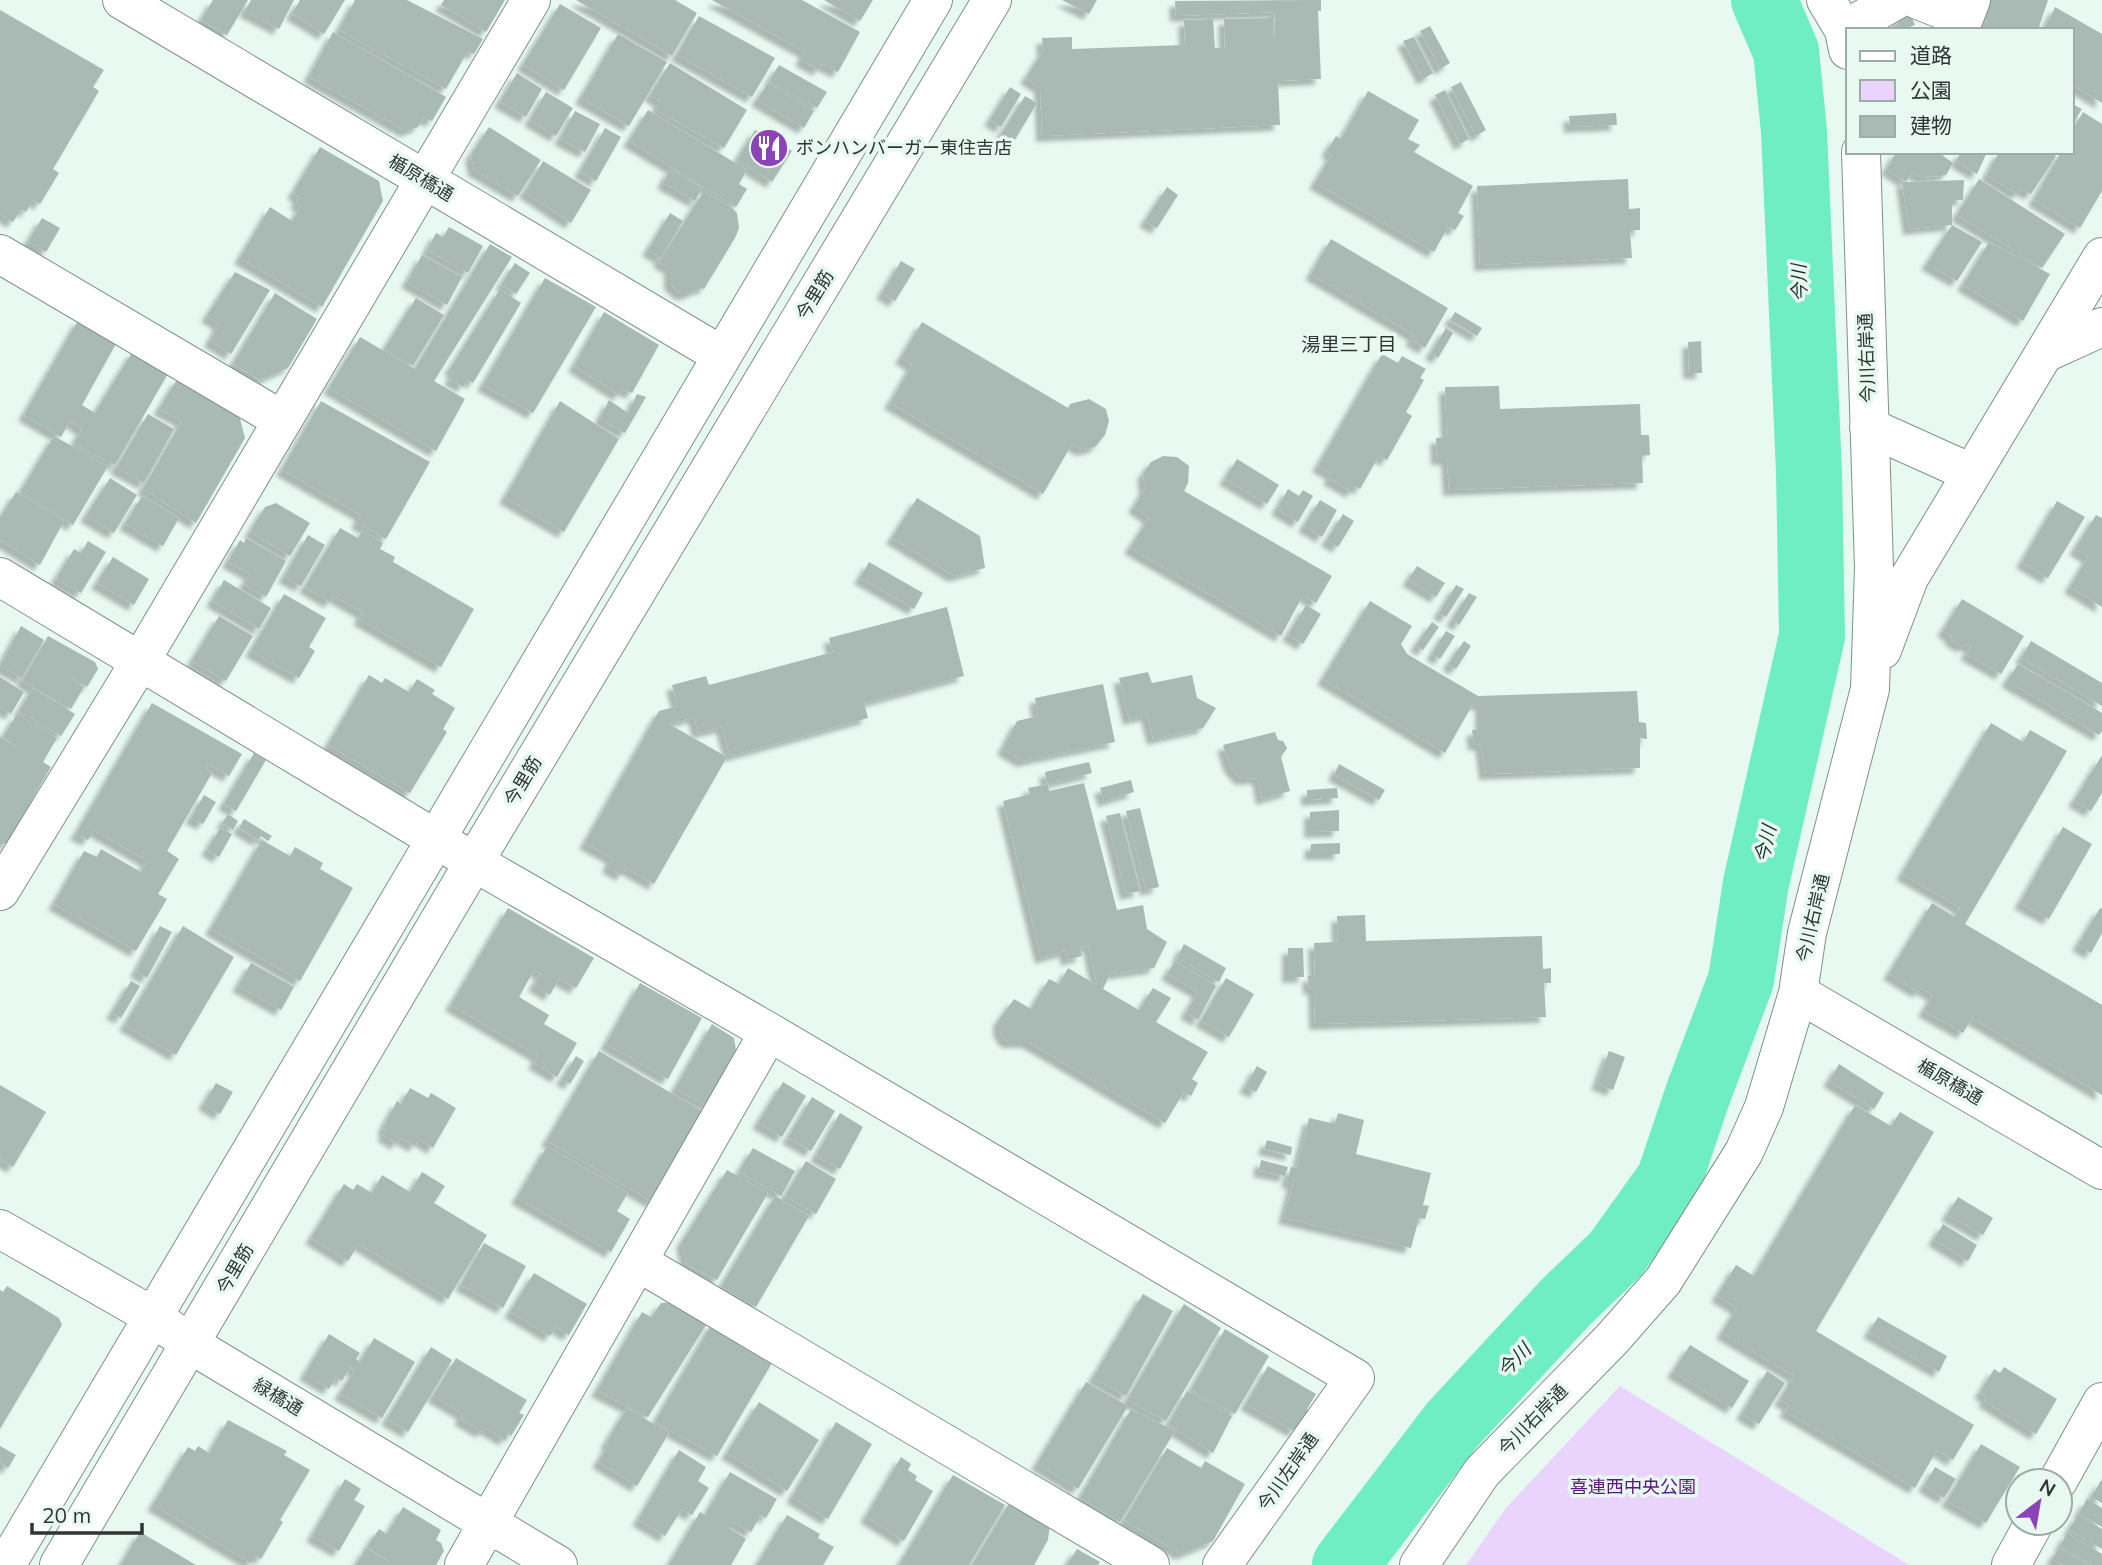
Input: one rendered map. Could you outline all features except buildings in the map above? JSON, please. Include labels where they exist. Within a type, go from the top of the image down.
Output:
[{"type":"street","name":"楯原橋通","points":[[122,0],[722,355]]},
{"type":"street","points":[[1,886],[141,660],[531,0]]},
{"type":"street","points":[[6,1565],[933,0]]},
{"type":"street","name":"今里筋","points":[[59,1565],[474,862],[992,0]]},
{"type":"street","points":[[1839,27],[1896,0]]},
{"type":"street","points":[[1918,0],[1964,18],[1971,0]]},
{"type":"street","name":"今川右岸通","points":[[1419,1565],[1482,1472],[1612,1339],[1663,1280],[1744,1152],[1764,1107],[1798,993],[1807,933],[1870,689],[1874,568],[1861,154]]},
{"type":"street","points":[[0,254],[282,420]]},
{"type":"street","points":[[1870,689],[1909,578],[2102,257]]},
{"type":"street","points":[[2045,353],[2102,327]]},
{"type":"street","points":[[1870,427],[1971,473]]},
{"type":"street","points":[[0,577],[474,862],[769,1032],[464,1565]]},
{"type":"street","name":"楯原橋通","points":[[1798,993],[2102,1170]]},
{"type":"street","name":"今川左岸通","points":[[769,1032],[1355,1378],[1222,1565]]},
{"type":"street","name":"緑橋通","points":[[0,1228],[153,1317],[190,1344],[558,1565]]},
{"type":"street","points":[[638,1262],[1150,1565]]},
{"type":"street","points":[[2066,1467],[2102,1402]]},
{"type":"street","points":[[2011,1565],[2026,1537]]},
{"type":"green space","name":"喜連西中央公園","points":[[1620,1386],[1909,1565],[1466,1565],[1506,1508]]},
{"type":"waterway","name":"今川","points":[[1345,1565],[1452,1425],[1566,1302],[1616,1254],[1669,1180],[1741,980],[1756,883],[1812,636],[1809,472],[1794,131],[1786,51],[1764,0]]},
{"type":"place","name":"ボンハンバーガー東住吉店","points":[[769,148]]},
{"type":"district","name":"湯里三丁目","points":[[1349,344]]}]
